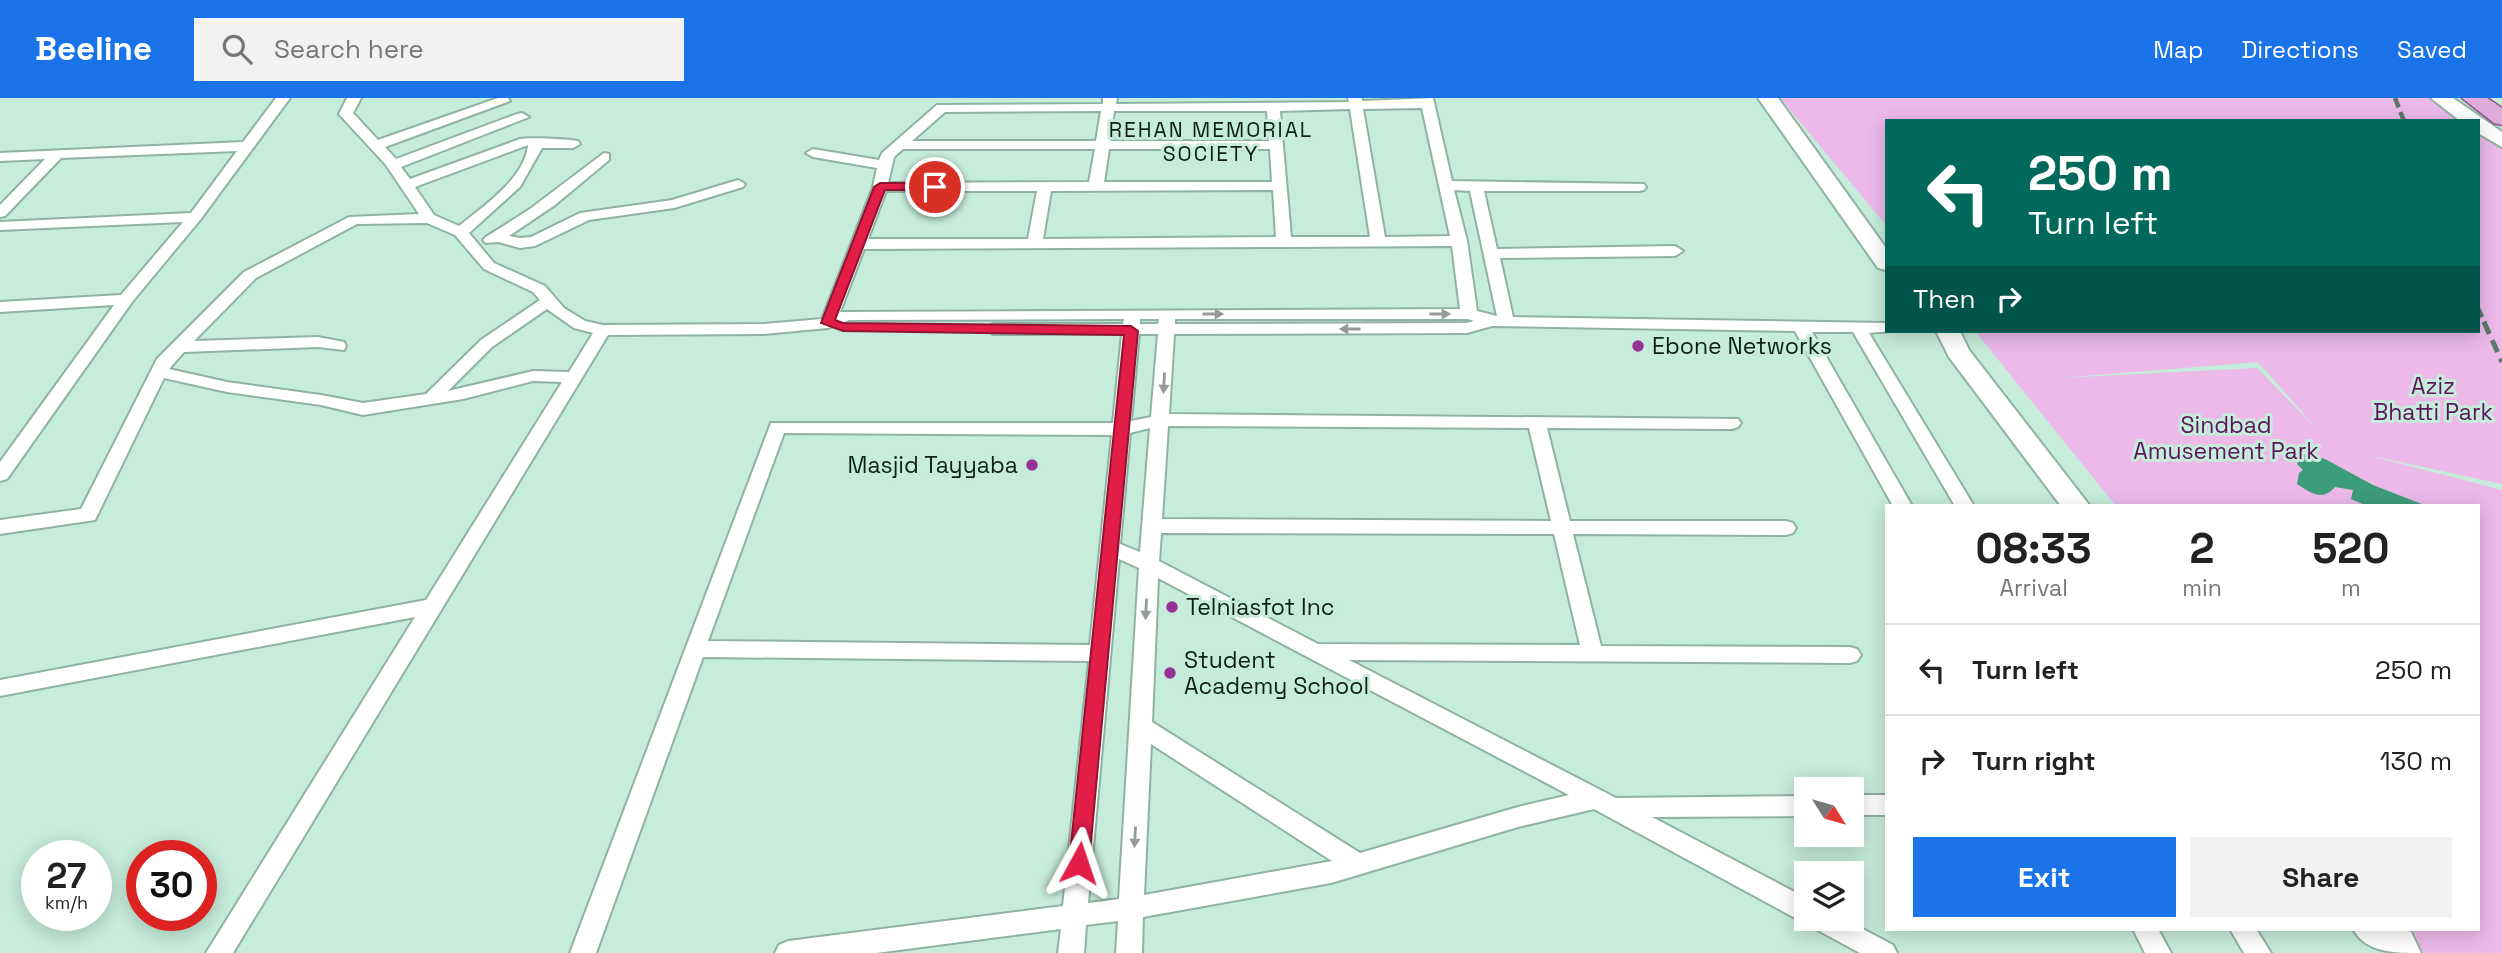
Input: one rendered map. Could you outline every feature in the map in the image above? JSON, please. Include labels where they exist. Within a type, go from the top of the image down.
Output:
[{"type":"main road","points":[[2473,98],[2495,130]]},
{"type":"street","points":[[0,475],[126,299],[195,217],[283,98]]},
{"type":"street","points":[[354,98],[346,114],[393,165],[429,218]]},
{"type":"street","points":[[1768,98],[1885,262]]},
{"type":"street","points":[[1783,98],[1885,232]]},
{"type":"street","points":[[2441,98],[2470,119]]},
{"type":"street","points":[[375,146],[503,101]]},
{"type":"street","points":[[828,323],[880,187],[887,156],[942,108],[1108,102],[1273,107],[1427,101],[1459,241],[1469,314]]},
{"type":"street","points":[[1096,186],[1108,102]]},
{"type":"street","points":[[1356,102],[1378,242]]},
{"type":"street","points":[[1273,107],[1284,242]]},
{"type":"street","points":[[393,165],[522,117]]},
{"type":"street","points":[[407,185],[524,142],[573,144]]},
{"type":"street","points":[[460,232],[515,187],[529,167],[537,144]]},
{"type":"street","points":[[899,145],[1276,145]]},
{"type":"street","points":[[0,157],[246,146]]},
{"type":"street","points":[[813,153],[885,165]]},
{"type":"street","points":[[0,213],[58,154]]},
{"type":"street","points":[[475,249],[555,198],[604,157]]},
{"type":"street","points":[[497,237],[520,243],[535,241],[585,216],[674,204],[738,184]]},
{"type":"street","points":[[1446,185],[1639,187]]},
{"type":"street","points":[[1035,243],[1045,186]]},
{"type":"street","points":[[880,187],[1280,186]]},
{"type":"street","points":[[1476,187],[1491,254],[1498,322]]},
{"type":"street","points":[[0,226],[195,217]]},
{"type":"street","points":[[0,527],[88,514],[163,363],[250,275],[354,220],[429,218],[460,232],[489,266],[539,289],[558,311],[580,325],[603,330],[764,329],[828,323],[843,327],[953,322],[1132,323],[1469,314],[1498,322]]},
{"type":"street","points":[[859,244],[1459,241]]},
{"type":"street","points":[[1491,254],[1675,251]]},
{"type":"street","points":[[0,307],[126,299]]},
{"type":"street","points":[[431,399],[490,338],[513,320],[551,300]]},
{"type":"street","points":[[1167,322],[1467,328],[1498,322],[1802,329],[1885,328]]},
{"type":"street","points":[[1129,953],[1149,563],[1162,420],[1167,322]]},
{"type":"street","points":[[1071,953],[1132,323]]},
{"type":"street","points":[[1802,329],[1902,504]]},
{"type":"street","points":[[1859,329],[1964,504]]},
{"type":"street","points":[[219,953],[603,330]]},
{"type":"street","points":[[1934,333],[2056,504]]},
{"type":"street","points":[[1949,333],[1958,352],[2074,504]]},
{"type":"street","points":[[178,347],[244,342],[285,344],[324,340],[338,346]]},
{"type":"street","points":[[159,372],[227,387],[321,400],[363,409],[463,394],[533,376],[574,377]]},
{"type":"street","points":[[583,953],[777,427],[1120,429],[1162,420],[1732,423]]},
{"type":"street","points":[[1536,424],[1592,653]]},
{"type":"street","points":[[1152,526],[1786,528]]},
{"type":"street","points":[[1109,547],[1149,563],[1314,652],[1607,802],[1794,904]]},
{"type":"street","points":[[0,688],[433,606]]},
{"type":"street","points":[[696,649],[881,653],[1099,653]]},
{"type":"street","points":[[1314,652],[1850,655]]},
{"type":"street","points":[[1140,726],[1358,865]]},
{"type":"street","points":[[788,953],[1132,908],[1358,865],[1518,817],[1607,802],[1794,806]]},
{"type":"street","points":[[1864,805],[1885,805]]},
{"type":"street","points":[[1843,931],[1884,953]]},
{"type":"street","points":[[2146,931],[2158,953]]},
{"type":"street","points":[[2243,931],[2258,953]]},
{"type":"green space","points":[[1780,98],[2442,98],[2471,119],[1885,119],[1885,224]]},
{"type":"green space","points":[[2480,125],[2502,141],[2502,484],[2363,454],[2502,490],[2502,953],[2417,953],[2401,931],[2480,931],[2480,504],[2114,504],[1977,333],[2480,333]],"holes":[[[2258,362],[2318,430],[2257,368],[2059,378]]]},
{"type":"shaded area","points":[[2308,454],[2325,459],[2373,485],[2422,504],[2362,504],[2351,499],[2353,490],[2335,487],[2326,494],[2312,493],[2297,484],[2299,473],[2303,470],[2297,464],[2301,455]]},
{"type":"railway","points":[[2395,98],[2403,119]]},
{"type":"railway","points":[[2480,313],[2485,324]]},
{"type":"railway","points":[[2484,322],[2502,362]]},
{"type":"place","name":"Ebone Networks","points":[[1638,346]]},
{"type":"place","name":"Masjid Tayyaba","points":[[1032,465]]},
{"type":"place","name":"Telniasfot Inc","points":[[1172,607]]},
{"type":"place","name":"Student Academy School","points":[[1170,673]]},
{"type":"district","name":"REHAN MEMORIAL SOCIETY","points":[[1211,142]]},
{"type":"route","points":[[935,187],[880,187],[828,323],[843,327],[1131,331],[1079,863]]},
{"type":"park label","name":"Aziz Bhatti Park","points":[[2433,399]]},
{"type":"park label","name":"Sindbad Amusement Park","points":[[2226,438]]}]
